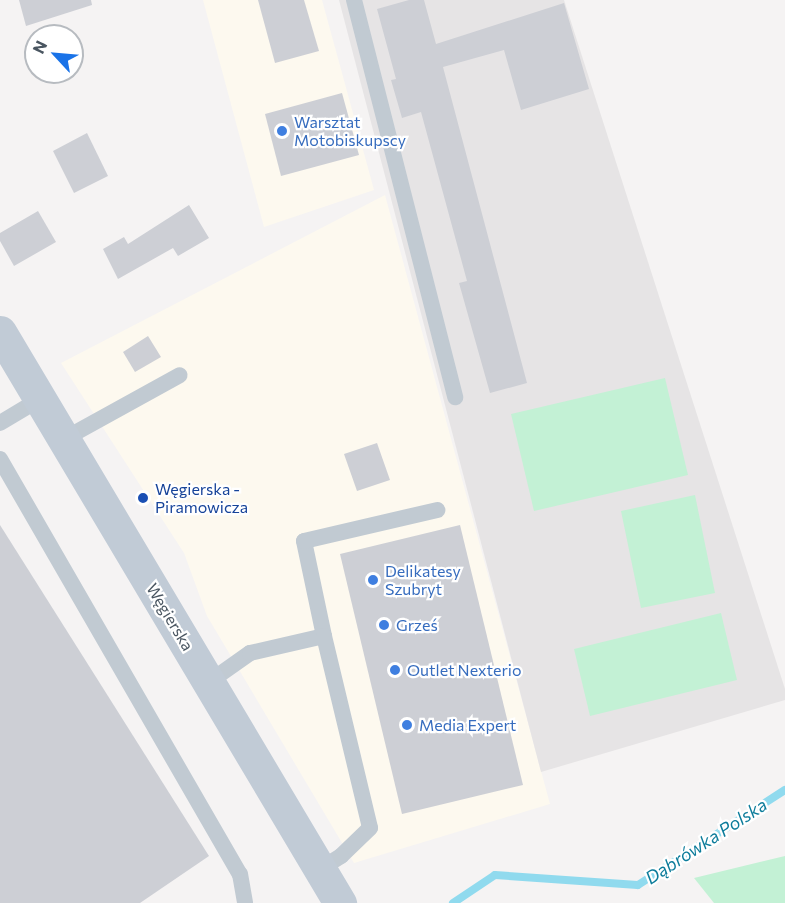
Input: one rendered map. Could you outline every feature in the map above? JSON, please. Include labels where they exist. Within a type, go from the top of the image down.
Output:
[{"type":"main road","name":"Węgierska","points":[[0,332],[340,903]]},
{"type":"lane","points":[[354,0],[455,397]]},
{"type":"lane","points":[[64,439],[180,375]]},
{"type":"lane","points":[[0,423],[40,399]]},
{"type":"lane","points":[[0,459],[240,874],[245,903]]},
{"type":"lane","points":[[320,869],[341,856],[370,828],[304,541],[437,510]]},
{"type":"lane","points":[[209,682],[250,653],[324,636]]},
{"type":"shaded area","points":[[203,0],[322,0],[374,190],[264,227]]},
{"type":"shaded area","points":[[339,0],[564,0],[785,689],[785,700],[541,772]]},
{"type":"shaded area","points":[[385,195],[550,804],[354,863],[207,616],[184,553],[61,363]]},
{"type":"green space","points":[[665,378],[688,475],[534,511],[511,414]]},
{"type":"green space","points":[[695,495],[715,593],[641,608],[621,511]]},
{"type":"green space","points":[[721,613],[737,680],[590,716],[574,649]]},
{"type":"green space","points":[[785,856],[785,903],[714,903],[694,878]]},
{"type":"building","points":[[19,0],[91,0],[92,5],[32,24],[25,24]]},
{"type":"building","points":[[258,0],[304,0],[319,51],[275,63]]},
{"type":"building","points":[[409,0],[424,0],[436,44],[564,3],[589,89],[521,110],[504,50],[443,67],[527,383],[490,393],[459,283],[467,281],[421,112],[402,118],[391,80],[396,79],[377,9]]},
{"type":"building","points":[[342,93],[359,155],[281,176],[265,114]]},
{"type":"building","points":[[87,133],[108,176],[74,193],[53,151]]},
{"type":"building","points":[[189,205],[209,238],[178,256],[173,248],[118,279],[103,249],[124,237],[128,244]]},
{"type":"building","points":[[38,211],[56,242],[14,266],[0,241],[0,233]]},
{"type":"building","points":[[148,336],[161,357],[135,372],[123,352]]},
{"type":"building","points":[[377,443],[390,480],[357,491],[344,454]]},
{"type":"building","points":[[0,525],[209,856],[140,903],[0,903]]},
{"type":"building","points":[[460,525],[523,785],[402,814],[340,554]]},
{"type":"waterway","name":"Dąbrówka Polska","points":[[453,903],[495,875],[638,885],[785,790]]},
{"type":"place","name":"Warsztat Motobiskupscy","points":[[282,131]]},
{"type":"place","name":"Węgierska - Piramowicza","points":[[143,498]]},
{"type":"place","name":"Delikatesy Szubryt","points":[[373,580]]},
{"type":"place","name":"Grześ","points":[[384,625]]},
{"type":"place","name":"Outlet Nexterio","points":[[395,670]]},
{"type":"place","name":"Media Expert","points":[[407,725]]}]
